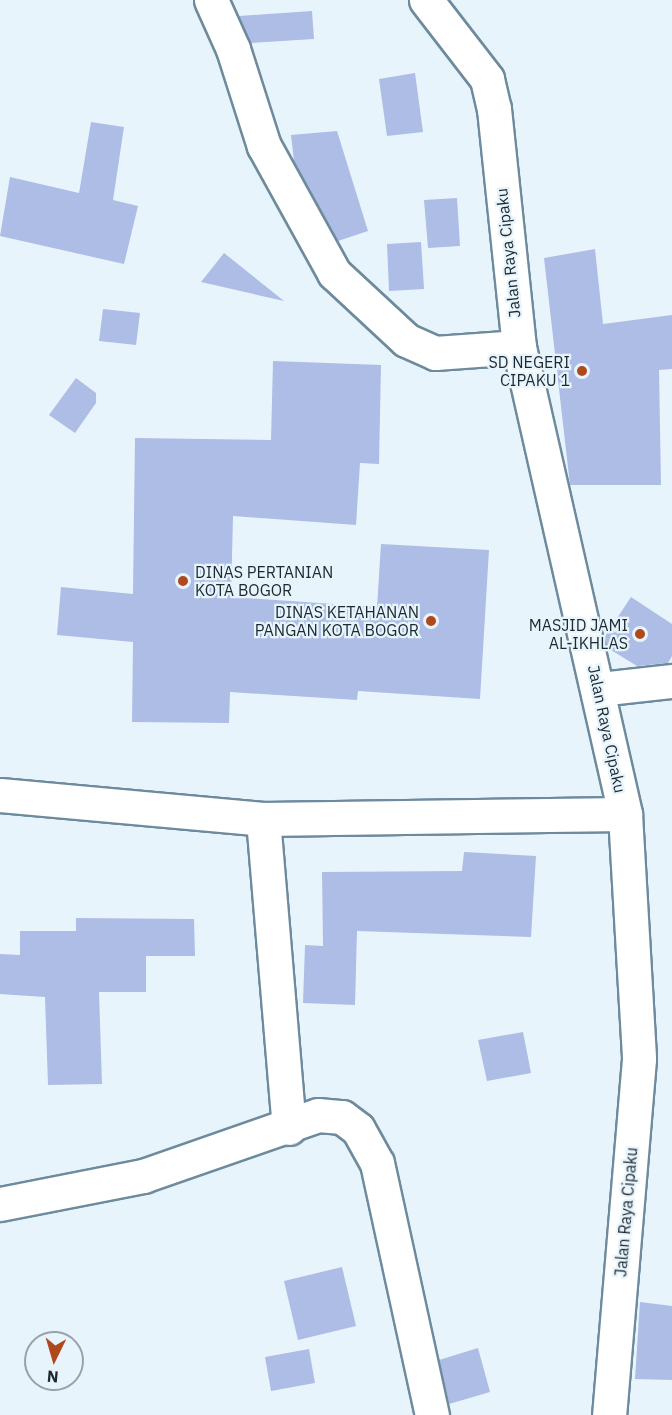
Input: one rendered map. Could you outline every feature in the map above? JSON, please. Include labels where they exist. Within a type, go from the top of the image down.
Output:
[{"type":"street","points":[[211,0],[233,50],[264,146],[334,273],[406,340],[435,353],[519,347]]},
{"type":"street","name":"Jalan Raya Cipaku","points":[[426,0],[488,79],[494,109],[519,347],[599,689],[625,814],[639,1059],[609,1415]]},
{"type":"street","points":[[599,689],[672,681]]},
{"type":"street","points":[[0,795],[263,819],[625,814]]},
{"type":"street","points":[[263,819],[289,1128]]},
{"type":"street","points":[[0,1204],[143,1176],[289,1128],[318,1115],[342,1117],[358,1129],[370,1146],[432,1415]]},
{"type":"building","points":[[312,11],[314,39],[251,43],[239,16]]},
{"type":"building","points":[[415,73],[423,132],[387,136],[379,79]]},
{"type":"building","points":[[91,122],[124,127],[113,200],[138,206],[124,264],[0,236],[10,177],[79,193]]},
{"type":"building","points":[[337,131],[368,231],[338,241],[294,161],[291,135]]},
{"type":"building","points":[[457,198],[460,246],[428,248],[424,200]]},
{"type":"building","points":[[421,242],[424,289],[389,291],[387,244]]},
{"type":"building","points":[[595,249],[603,324],[672,315],[672,369],[659,370],[661,485],[570,485],[544,258]]},
{"type":"building","points":[[224,253],[284,301],[201,282]]},
{"type":"building","points":[[103,309],[140,313],[136,345],[99,341]]},
{"type":"building","points":[[273,361],[381,365],[379,464],[360,463],[356,525],[233,516],[231,597],[377,607],[381,544],[489,550],[480,699],[358,691],[357,700],[230,692],[229,723],[132,722],[133,642],[57,635],[61,587],[133,594],[135,438],[271,440]]},
{"type":"building","points":[[76,378],[96,393],[96,403],[75,433],[49,415]]},
{"type":"building","name":"MASJID JAMI AL-IKHLAS","points":[[631,597],[672,624],[672,656],[668,663],[637,666],[606,647],[604,638]]},
{"type":"building","points":[[464,852],[536,856],[531,937],[357,931],[355,1005],[303,1003],[305,945],[323,946],[322,872],[462,871]]},
{"type":"building","points":[[76,918],[194,919],[195,956],[146,956],[146,992],[99,992],[102,1084],[48,1085],[45,997],[0,994],[0,954],[20,955],[20,931],[76,931]]},
{"type":"building","points":[[523,1032],[531,1073],[487,1081],[478,1040]]},
{"type":"building","points":[[342,1267],[356,1326],[298,1340],[284,1281]]},
{"type":"building","points":[[640,1302],[672,1306],[672,1380],[635,1379]]},
{"type":"building","points":[[478,1348],[490,1392],[449,1404],[439,1360]]},
{"type":"building","points":[[309,1349],[315,1383],[271,1391],[265,1357]]},
{"type":"place","name":"SD NEGERI CIPAKU 1","points":[[582,371]]},
{"type":"place","name":"DINAS PERTANIAN KOTA BOGOR","points":[[183,581]]},
{"type":"place","name":"DINAS KETAHANAN PANGAN KOTA BOGOR","points":[[431,621]]},
{"type":"place","name":"MASJID JAMI AL-IKHLAS","points":[[640,634]]}]
